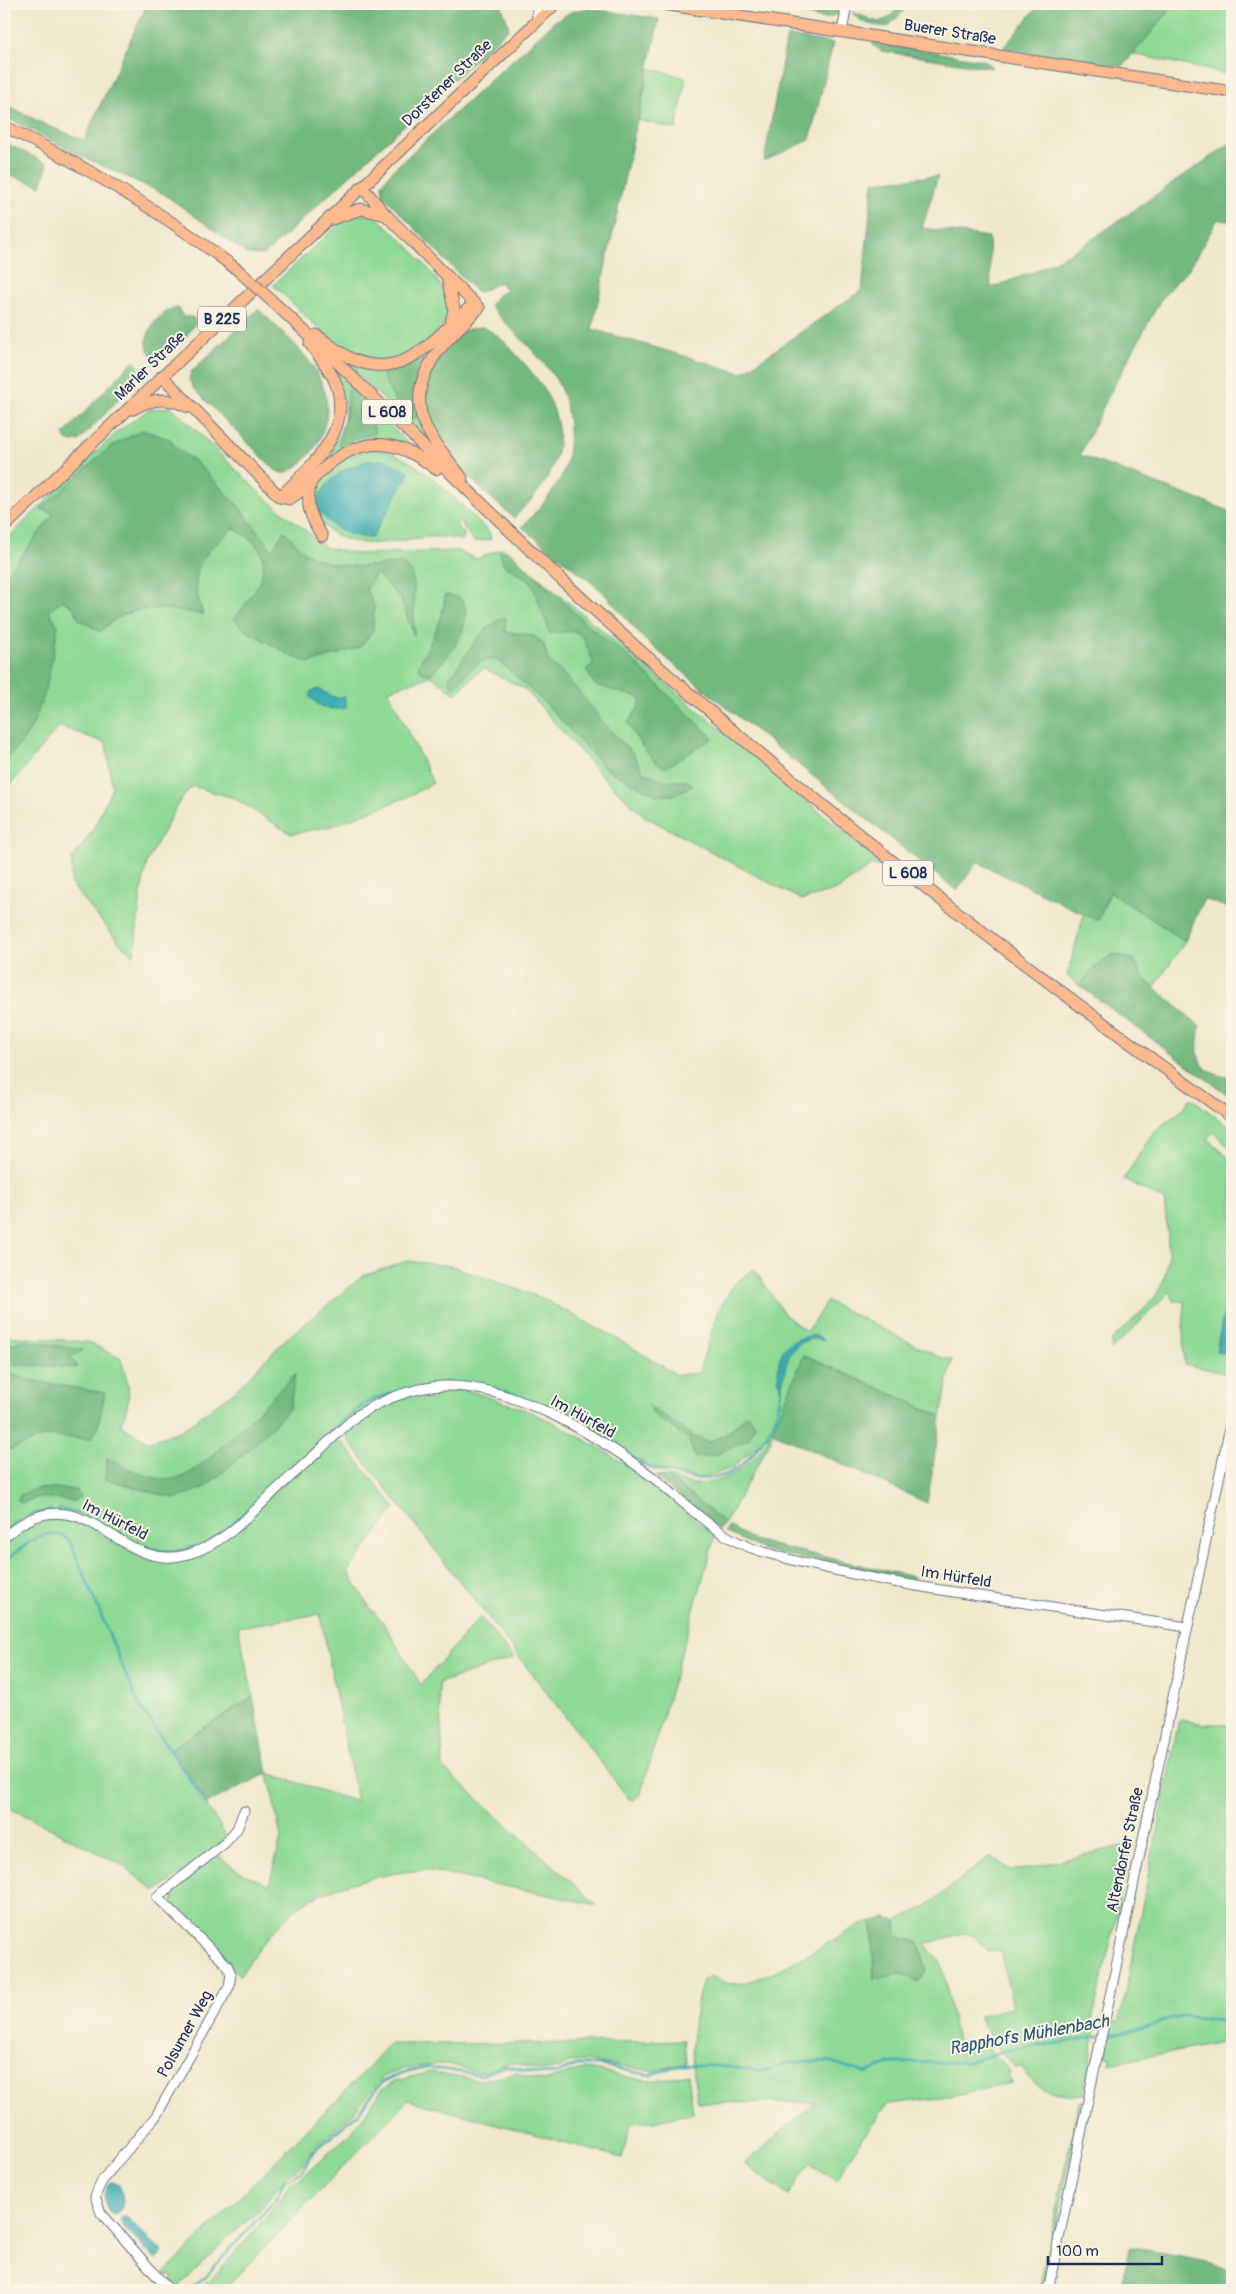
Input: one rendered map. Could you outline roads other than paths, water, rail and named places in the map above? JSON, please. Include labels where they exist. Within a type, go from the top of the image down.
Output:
[{"type":"main road","name":"Dorstener Straße","points":[[362,187],[555,4]]},
{"type":"main road","name":"Buerer Straße","points":[[663,4],[1232,92]]},
{"type":"main road","name":"L 608","points":[[4,126],[78,163],[134,196],[193,236],[238,271],[291,318],[520,542],[650,660],[814,799],[1044,979],[1232,1117]]},
{"type":"main road","points":[[362,187],[387,216],[479,308]]},
{"type":"main road","name":"Marler Straße","points":[[4,527],[362,187]]},
{"type":"main road","points":[[326,221],[361,209],[387,216]]},
{"type":"main road","points":[[448,276],[454,309],[451,324]]},
{"type":"main road","points":[[291,318],[345,355],[371,365],[399,363],[412,358],[431,344],[468,309],[479,308]]},
{"type":"main road","points":[[479,308],[433,358],[422,378],[420,398],[422,418],[433,437],[483,506]]},
{"type":"main road","points":[[280,497],[327,447],[336,431],[340,411],[334,378],[291,318]]},
{"type":"main road","points":[[162,376],[280,497],[289,499],[311,482],[328,464],[343,454],[376,443],[392,444],[422,458],[483,506]]},
{"type":"main road","points":[[121,416],[155,399],[180,402],[194,410]]},
{"type":"main road","points":[[311,482],[307,497],[309,508],[322,536]]},
{"type":"street","points":[[537,4],[537,20]]},
{"type":"street","points":[[842,32],[847,4]]},
{"type":"street","name":"Im Hürfeld","points":[[4,1537],[32,1518],[49,1514],[66,1514],[86,1519],[126,1546],[142,1552],[166,1556],[187,1555],[212,1545],[234,1529],[356,1416],[373,1405],[417,1390],[442,1386],[468,1387],[516,1401],[582,1431],[649,1475],[719,1532],[741,1545],[783,1557],[912,1586],[1187,1627]]},
{"type":"street","name":"Altendorfer Straße","points":[[1048,2290],[1232,1416]]},
{"type":"street","name":"Polsumer Weg","points":[[167,2288],[101,2212],[95,2196],[103,2179],[156,2116],[229,1987],[231,1974],[227,1965],[157,1897],[224,1843],[237,1829],[244,1811]]},
{"type":"water","points":[[372,460],[385,460],[410,472],[372,538],[354,536],[332,525],[315,504],[325,487],[337,475],[353,466]]},
{"type":"water","points":[[318,689],[336,698],[344,696],[347,708],[331,709],[317,704],[310,697],[311,691]]},
{"type":"water","points":[[1230,1281],[1232,1281],[1232,1335],[1229,1354],[1216,1352]]},
{"type":"water","points":[[815,1335],[825,1340],[813,1339],[803,1342],[796,1347],[787,1362],[781,1392],[778,1370],[782,1353],[794,1342]]},
{"type":"water","points":[[111,2182],[119,2185],[123,2198],[121,2209],[114,2215],[107,2208],[104,2199],[105,2190]]},
{"type":"water","points":[[125,2215],[162,2252],[161,2256],[157,2259],[152,2256],[125,2229],[120,2219]]},
{"type":"waterway","points":[[444,1382],[478,1384],[516,1395]]},
{"type":"waterway","points":[[595,1433],[649,1466],[688,1478],[713,1478],[735,1470],[755,1451],[773,1424],[781,1392]]},
{"type":"waterway","points":[[209,1541],[230,1526],[344,1419],[371,1400],[390,1394]]},
{"type":"waterway","points":[[59,1509],[83,1514],[96,1521]]},
{"type":"waterway","points":[[29,1515],[51,1510]]},
{"type":"waterway","points":[[4,1531],[18,1521]]},
{"type":"waterway","points":[[4,1561],[28,1543],[43,1535],[52,1534],[70,1541],[137,1701],[207,1805]]},
{"type":"waterway","points":[[137,1545],[167,1551],[198,1546]]},
{"type":"waterway","name":"Rapphofs Mühlenbach","points":[[1105,2035],[1138,2030],[1182,2016],[1220,2021],[1232,2019]]},
{"type":"waterway","name":"Rapphofs Mühlenbach","points":[[188,2290],[206,2276],[277,2198],[284,2181],[302,2172],[312,2153],[358,2113],[382,2082],[402,2073],[427,2067],[482,2075],[505,2066],[541,2074],[557,2073],[577,2065],[600,2065],[649,2075],[681,2065],[720,2066],[764,2071],[788,2063],[828,2061],[866,2073],[892,2063],[967,2062],[1011,2049],[1049,2045],[1100,2036]]}]
